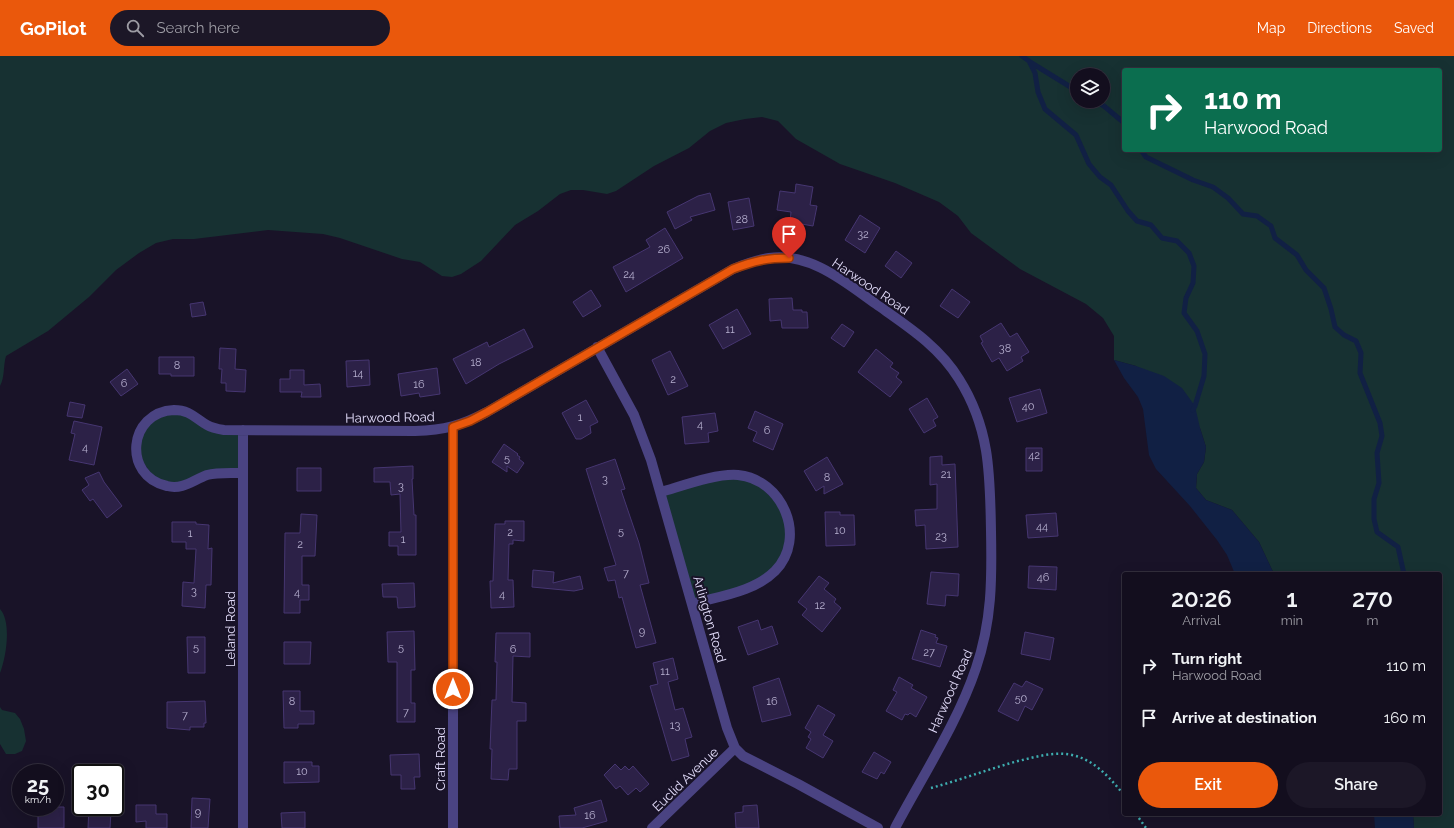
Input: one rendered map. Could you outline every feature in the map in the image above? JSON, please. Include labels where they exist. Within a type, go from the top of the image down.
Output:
[{"type":"street","name":"Harwood Road","points":[[243,474],[207,475],[188,484],[177,487],[167,487],[150,478],[143,471],[136,452],[136,443],[141,430],[150,418],[166,411],[183,411],[205,424],[224,430],[415,431],[453,427],[470,421],[487,412],[733,269],[751,262],[770,258],[789,258],[808,262],[826,270],[856,289],[919,334],[947,361],[969,396],[978,417],[988,455],[990,476],[992,563],[991,607],[982,649],[967,691],[948,731],[894,828]]},
{"type":"street","name":"Arlington Road","points":[[597,347],[634,415],[651,460],[727,728],[735,748]]},
{"type":"street","name":"Craft Road","points":[[453,427],[453,828]]},
{"type":"street","name":"Leland Road","points":[[243,430],[243,828]]},
{"type":"street","points":[[661,492],[724,476],[748,476],[758,480],[769,488],[777,497],[785,510],[789,523],[791,536],[789,547],[784,559],[776,570],[767,578],[756,585],[745,589],[692,604]]},
{"type":"street","points":[[735,748],[743,756],[878,828]]},
{"type":"street","name":"Euclid Avenue","points":[[652,828],[735,748]]},
{"type":"path","points":[[915,791],[938,786],[1042,755],[1058,753],[1072,755],[1086,760],[1110,778],[1122,793]]},
{"type":"path","points":[[1137,816],[1146,828]]},
{"type":"green space","points":[[0,56],[1454,56],[1454,828],[1414,828],[1413,816],[1442,816],[1442,572],[1273,572],[1259,542],[1232,510],[1206,500],[1196,488],[1197,474],[1204,462],[1206,447],[1200,428],[1136,366],[1114,360],[1114,336],[1103,318],[1086,304],[1020,269],[971,233],[958,216],[939,202],[895,183],[840,164],[796,139],[778,121],[762,117],[726,123],[710,131],[689,148],[654,166],[616,191],[607,194],[583,190],[571,190],[560,194],[538,211],[515,225],[481,261],[461,274],[452,277],[442,276],[420,262],[402,259],[340,238],[323,234],[268,230],[194,239],[173,239],[156,243],[139,253],[116,270],[89,297],[48,331],[6,356],[3,379],[0,386]]},
{"type":"green space","points":[[176,410],[205,424],[243,430],[243,473],[218,473],[188,485],[158,483],[136,452],[146,423]]},
{"type":"green space","points":[[748,476],[785,510],[789,547],[767,578],[692,604],[661,492],[710,479]]},
{"type":"green space","points":[[0,609],[6,622],[7,640],[0,673]]},
{"type":"green space","points":[[0,707],[2,710],[15,713],[20,719],[24,729],[26,741],[22,751],[15,754],[6,754],[0,744]]},
{"type":"water","points":[[1114,360],[1164,376],[1182,388],[1195,406],[1206,447],[1204,462],[1197,474],[1196,488],[1206,500],[1232,510],[1259,542],[1273,572],[1234,572],[1227,555],[1217,540],[1190,506],[1156,469],[1149,455],[1143,409],[1138,397],[1124,378]]},
{"type":"water","points":[[1374,816],[1413,816],[1414,828],[1375,828]]},
{"type":"building","points":[[796,184],[813,187],[810,205],[817,206],[813,226],[790,222],[791,212],[777,210],[780,191],[795,193]]},
{"type":"building","points":[[710,193],[715,210],[690,217],[692,220],[675,229],[667,212],[698,196]]},
{"type":"building","points":[[749,198],[754,226],[733,230],[728,202]]},
{"type":"building","points":[[860,215],[880,228],[865,253],[845,240]]},
{"type":"building","points":[[665,228],[683,258],[626,292],[613,267],[650,247],[646,240]]},
{"type":"building","points":[[896,251],[912,263],[901,278],[885,266]]},
{"type":"building","points":[[952,289],[970,302],[958,318],[940,306]]},
{"type":"building","points":[[591,290],[601,306],[583,317],[573,302]]},
{"type":"building","points":[[792,298],[793,310],[802,310],[802,312],[807,312],[808,328],[782,328],[781,320],[770,321],[769,299]]},
{"type":"building","points":[[203,302],[206,315],[192,317],[190,304]]},
{"type":"building","points":[[737,309],[751,334],[723,349],[709,325]]},
{"type":"building","points":[[1001,323],[1010,337],[1017,333],[1029,352],[1021,357],[1023,361],[1007,371],[999,358],[992,362],[981,343],[983,342],[980,336]]},
{"type":"building","points":[[842,324],[854,332],[844,347],[831,338]]},
{"type":"building","points":[[524,329],[533,347],[499,364],[466,384],[453,359],[487,342],[489,347]]},
{"type":"building","points":[[220,348],[236,349],[235,369],[246,370],[245,392],[226,391],[226,383],[221,383],[222,369],[219,369]]},
{"type":"building","points":[[876,349],[893,363],[890,367],[899,373],[896,377],[902,382],[890,397],[858,372]]},
{"type":"building","points":[[670,351],[688,386],[668,395],[652,360]]},
{"type":"building","points":[[159,357],[194,357],[194,376],[171,376],[171,374],[159,374]]},
{"type":"building","points":[[369,360],[370,385],[347,387],[346,361]]},
{"type":"building","points":[[437,368],[440,394],[420,397],[419,393],[401,396],[398,374]]},
{"type":"building","points":[[127,369],[138,384],[121,396],[110,382]]},
{"type":"building","points":[[290,370],[304,370],[304,385],[320,384],[321,397],[301,397],[302,392],[280,392],[280,379],[290,379]]},
{"type":"building","points":[[1040,389],[1047,413],[1017,422],[1009,398]]},
{"type":"building","points":[[927,398],[938,417],[933,420],[936,426],[924,433],[909,409]]},
{"type":"building","points":[[586,400],[598,422],[590,426],[591,433],[581,439],[576,439],[562,413]]},
{"type":"building","points":[[70,402],[85,405],[82,418],[67,416]]},
{"type":"building","points":[[755,411],[783,424],[773,450],[753,441],[757,432],[748,428]]},
{"type":"building","points":[[715,413],[718,431],[708,433],[709,442],[685,444],[682,417]]},
{"type":"building","points":[[74,421],[102,427],[94,465],[69,460],[75,434],[71,433]]},
{"type":"building","points":[[504,444],[518,454],[517,455],[520,457],[519,459],[524,463],[517,473],[507,466],[507,472],[492,462]]},
{"type":"building","points":[[1026,448],[1042,448],[1042,471],[1026,471]]},
{"type":"building","points":[[942,456],[942,465],[955,464],[958,547],[926,549],[925,525],[916,526],[915,510],[937,509],[937,484],[930,485],[930,457]]},
{"type":"building","points":[[827,457],[843,484],[824,494],[824,486],[816,491],[804,471]]},
{"type":"building","points":[[615,459],[625,489],[621,490],[639,543],[649,583],[640,585],[656,643],[636,648],[622,597],[619,598],[615,580],[608,581],[604,568],[616,565],[586,469]]},
{"type":"building","points":[[413,466],[412,479],[414,515],[416,515],[416,555],[398,555],[398,546],[389,546],[389,532],[401,532],[400,494],[391,495],[390,482],[374,482],[374,468]]},
{"type":"building","points":[[297,468],[321,468],[321,491],[297,491]]},
{"type":"building","points":[[99,472],[104,482],[122,506],[107,518],[93,499],[90,501],[82,490],[89,485],[85,478]]},
{"type":"building","points":[[825,512],[840,512],[840,515],[854,515],[855,545],[826,546]]},
{"type":"building","points":[[1056,513],[1058,536],[1028,538],[1026,515]]},
{"type":"building","points":[[301,514],[317,515],[315,556],[302,556],[302,585],[309,585],[309,600],[300,600],[300,613],[284,613],[285,533],[300,533]]},
{"type":"building","points":[[505,521],[524,521],[524,541],[513,540],[513,544],[509,544],[508,580],[513,580],[514,607],[491,608],[490,581],[493,581],[495,524],[505,524]]},
{"type":"building","points":[[172,522],[196,522],[196,524],[209,525],[208,549],[212,548],[211,585],[206,585],[205,608],[182,606],[183,582],[194,583],[196,549],[186,549],[186,542],[172,542]]},
{"type":"building","points":[[1029,566],[1057,567],[1056,590],[1028,588]]},
{"type":"building","points":[[533,570],[554,572],[553,583],[580,576],[583,589],[574,591],[532,587]]},
{"type":"building","points":[[931,572],[959,574],[958,596],[946,595],[945,606],[927,604]]},
{"type":"building","points":[[819,576],[829,583],[824,589],[836,599],[834,602],[841,608],[822,632],[802,615],[807,609],[798,602]]},
{"type":"building","points":[[414,583],[415,607],[398,608],[397,597],[383,597],[382,584]]},
{"type":"building","points":[[758,620],[761,630],[772,626],[778,644],[748,655],[738,627]]},
{"type":"building","points":[[921,630],[936,635],[935,637],[938,638],[936,643],[947,646],[940,667],[912,659]]},
{"type":"building","points":[[414,631],[415,670],[411,670],[411,703],[415,703],[415,722],[397,722],[397,662],[388,662],[387,632]]},
{"type":"building","points":[[1025,632],[1054,638],[1050,660],[1021,654]]},
{"type":"building","points":[[496,633],[530,633],[530,657],[513,656],[512,702],[526,703],[526,721],[517,721],[517,769],[509,769],[508,780],[491,779],[492,749],[490,749],[492,700],[496,700]]},
{"type":"building","points":[[187,637],[205,637],[205,673],[188,673]]},
{"type":"building","points":[[284,642],[311,642],[310,664],[284,664]]},
{"type":"building","points":[[673,658],[678,679],[668,682],[675,710],[683,708],[692,737],[685,739],[689,756],[672,761],[650,686],[658,684],[653,663]]},
{"type":"building","points":[[899,677],[913,685],[911,688],[927,697],[916,717],[910,713],[908,715],[905,714],[902,720],[886,711],[897,692],[893,690]]},
{"type":"building","points":[[779,678],[791,715],[762,722],[753,687]]},
{"type":"building","points":[[1026,681],[1043,689],[1032,710],[1025,706],[1018,721],[998,711],[1014,683],[1022,687]]},
{"type":"building","points":[[283,691],[300,691],[300,711],[314,711],[314,724],[298,724],[298,728],[284,728]]},
{"type":"building","points":[[205,701],[206,723],[204,723],[204,727],[190,727],[190,730],[167,728],[167,702]]},
{"type":"building","points":[[818,705],[835,715],[823,735],[833,741],[823,758],[806,748],[811,739],[808,737],[811,732],[805,728]]},
{"type":"building","points":[[874,752],[891,762],[884,774],[881,772],[877,779],[862,772]]},
{"type":"building","points":[[419,754],[420,777],[414,777],[415,789],[401,789],[401,775],[391,775],[390,755]]},
{"type":"building","points":[[284,762],[312,762],[312,766],[319,766],[319,782],[284,783]]},
{"type":"building","points":[[615,764],[621,770],[625,766],[629,770],[633,766],[649,784],[640,792],[636,788],[628,795],[620,786],[616,789],[604,775]]},
{"type":"building","points":[[192,798],[210,799],[208,828],[191,828]]},
{"type":"building","points":[[601,800],[607,821],[582,828],[560,828],[559,816],[576,815],[574,808]]},
{"type":"building","points":[[136,805],[156,805],[156,814],[167,814],[167,828],[146,828],[146,821],[136,822]]},
{"type":"building","points":[[757,805],[759,828],[736,828],[735,813],[743,812],[743,806]]},
{"type":"building","points":[[305,812],[305,828],[282,828],[281,813]]},
{"type":"building","points":[[38,816],[64,816],[64,828],[38,828]]},
{"type":"building","points":[[89,816],[111,816],[110,828],[88,828]]},
{"type":"waterway","points":[[1022,56],[1029,61],[1035,73],[1038,92],[1045,109],[1076,135],[1089,164],[1100,177],[1111,185],[1128,211],[1137,221],[1151,225],[1162,238],[1177,241],[1189,253],[1194,266],[1193,283],[1186,298],[1184,313],[1197,331],[1205,354],[1204,376],[1193,410]]},
{"type":"waterway","points":[[1030,62],[1070,87]]},
{"type":"waterway","points":[[1106,108],[1122,121]]},
{"type":"waterway","points":[[1142,152],[1146,157],[1193,180],[1213,187],[1228,198],[1243,214],[1257,216],[1271,226],[1275,238],[1297,255],[1306,270],[1324,288],[1335,327],[1344,335],[1356,341],[1361,353],[1360,373],[1380,423],[1382,436],[1377,453],[1379,483],[1374,499],[1374,519],[1377,532],[1398,547],[1404,572]]},
{"type":"route","points":[[453,689],[453,427],[470,421],[487,412],[733,269],[751,262],[770,258],[789,258]]}]
